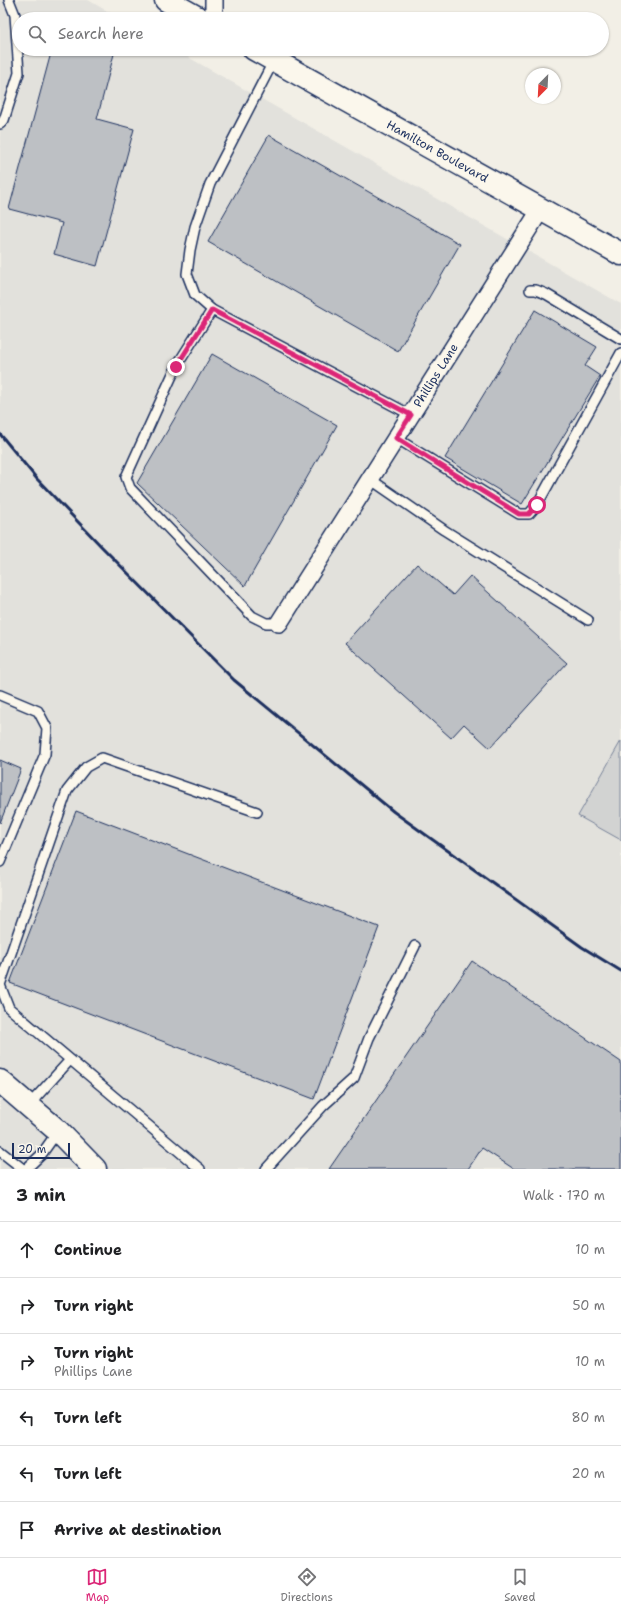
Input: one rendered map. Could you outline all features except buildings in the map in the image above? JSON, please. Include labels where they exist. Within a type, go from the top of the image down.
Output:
[{"type":"street","points":[[166,0],[187,12]]},
{"type":"street","points":[[214,0],[214,12]]},
{"type":"street","name":"Hamilton Boulevard","points":[[267,56],[621,254]]},
{"type":"street","name":"Phillips Lane","points":[[279,623],[541,209]]},
{"type":"street","points":[[0,1081],[58,1131],[95,1169]]},
{"type":"lane","points":[[9,0],[14,12]]},
{"type":"lane","points":[[0,124],[4,120],[19,73],[18,56]]},
{"type":"lane","points":[[274,60],[210,184],[190,250],[187,274],[195,295],[212,310],[411,415]]},
{"type":"lane","points":[[530,290],[536,290],[546,294],[621,339]]},
{"type":"lane","points":[[212,310],[176,367],[126,477],[130,488],[252,616],[266,623],[279,623]]},
{"type":"lane","points":[[396,438],[519,514],[529,514],[537,505],[621,353]]},
{"type":"lane","points":[[370,479],[444,530],[588,620]]},
{"type":"lane","points":[[0,695],[38,711],[47,728],[45,754],[0,862]]},
{"type":"lane","points":[[200,1169],[10,1008],[0,985],[67,791],[86,767],[102,758],[257,812]]},
{"type":"lane","points":[[266,1169],[323,1106],[354,1078],[369,1038],[415,946]]},
{"type":"lane","points":[[29,1105],[70,1060]]},
{"type":"lane","points":[[0,1151],[24,1169],[41,1155],[58,1131]]},
{"type":"shaded area","points":[[0,0],[88,0],[109,12],[12,12],[12,56],[186,56],[621,304],[621,1169],[0,1169]]},
{"type":"shaded area","points":[[621,741],[621,840],[578,816]]},
{"type":"railway","points":[[0,434],[37,479],[234,680],[394,812],[582,947],[621,971]]},
{"type":"route","points":[[176,367],[212,310],[411,415],[396,438],[519,514],[529,514],[537,505]]}]
